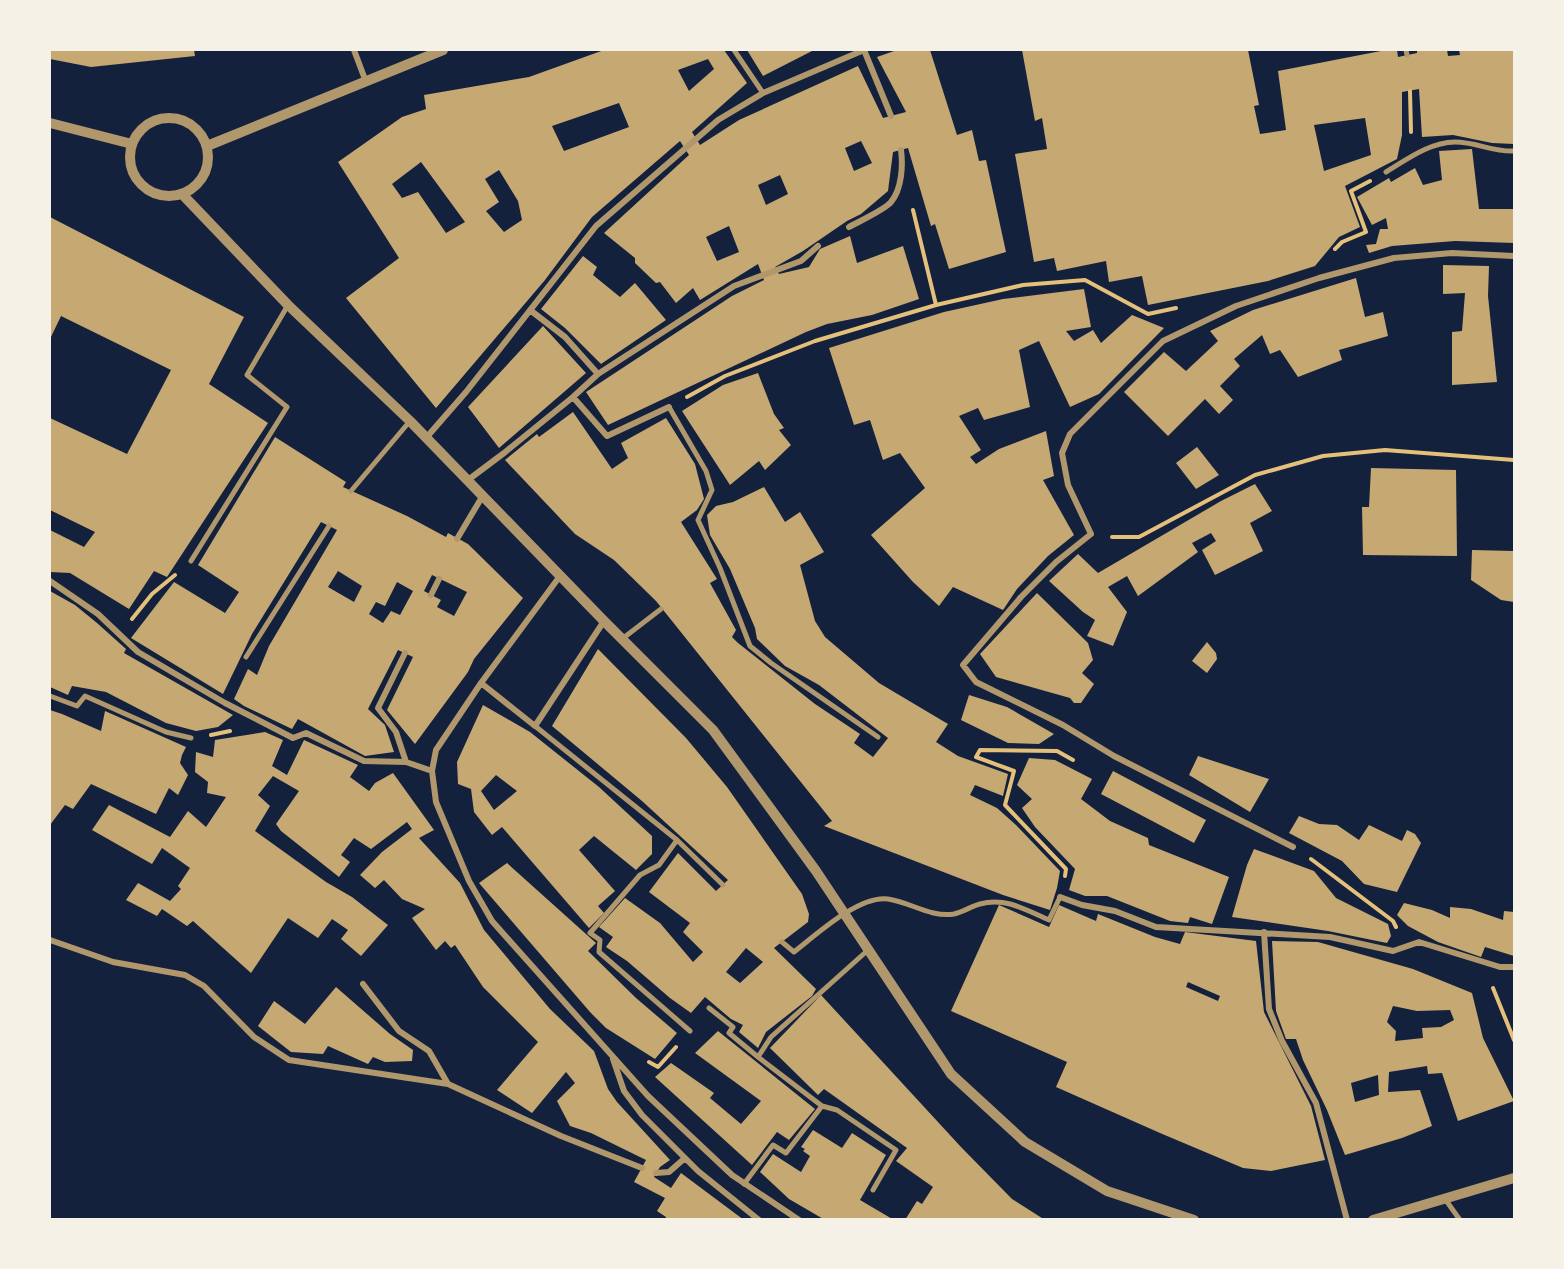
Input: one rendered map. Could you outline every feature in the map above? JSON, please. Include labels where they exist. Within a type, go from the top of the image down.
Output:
[{"type":"street","points":[[354,50],[366,82]]},
{"type":"street","points":[[207,146],[443,50]]},
{"type":"street","points":[[734,50],[763,93]]},
{"type":"street","points":[[426,438],[466,392],[596,226],[718,120],[763,93],[865,50],[891,116]]},
{"type":"street","points":[[163,118],[178,118],[190,124],[201,134],[207,146],[208,161],[204,175],[195,186],[182,194],[165,196],[148,190],[136,177],[130,161],[132,144],[139,132],[150,122],[163,118]]},
{"type":"street","points":[[50,124],[132,144]]},
{"type":"street","points":[[1386,172],[1430,147],[1453,142],[1499,152],[1515,151]]},
{"type":"street","points":[[849,227],[891,203],[899,185],[901,150]]},
{"type":"street","points":[[182,194],[288,305],[410,421],[482,497],[713,730],[798,845],[951,1074],[1025,1142],[1107,1191],[1194,1220]]},
{"type":"street","points":[[468,480],[504,453],[598,374],[734,286],[801,261],[818,246]]},
{"type":"street","points":[[1293,847],[1114,756],[1063,725],[976,682],[963,665],[1021,597],[1056,562],[1091,534],[1068,485],[1062,453],[1070,434],[1163,341],[1236,306],[1318,278],[1394,258],[1452,253],[1515,256]]},
{"type":"street","points":[[191,561],[287,407],[247,375],[288,305]]},
{"type":"street","points":[[530,310],[566,337],[598,374]]},
{"type":"street","points":[[573,396],[607,436],[669,407],[706,471],[712,490],[698,520],[720,568],[750,646],[878,737]]},
{"type":"street","points":[[351,491],[410,421]]},
{"type":"street","points":[[457,538],[482,497]]},
{"type":"street","points":[[246,657],[329,526]]},
{"type":"street","points":[[713,573],[720,568]]},
{"type":"street","points":[[560,576],[481,683],[436,750],[432,771],[436,802],[469,881],[492,921],[648,1096],[732,1175],[799,1220]]},
{"type":"street","points":[[431,595],[439,579]]},
{"type":"street","points":[[50,581],[98,614],[138,652],[246,715],[293,738],[306,733],[364,761],[406,762],[432,771]]},
{"type":"street","points":[[622,639],[661,609]]},
{"type":"street","points":[[535,726],[604,621]]},
{"type":"street","points":[[405,653],[378,708],[396,732],[406,762]]},
{"type":"street","points":[[481,683],[677,840],[723,885]]},
{"type":"street","points":[[50,696],[77,706],[85,696],[166,732],[191,738]]},
{"type":"street","points":[[677,840],[659,865],[640,875],[590,933],[600,940],[599,952],[690,1031]]},
{"type":"street","points":[[782,942],[794,952],[866,901],[886,898],[934,913],[954,914],[980,904],[1000,900],[1049,920],[1060,897],[1083,905],[1115,911],[1156,927],[1330,937],[1393,951],[1419,942],[1500,967],[1515,968]]},
{"type":"street","points":[[1263,932],[1269,1009],[1282,1041],[1316,1103],[1347,1220]]},
{"type":"street","points":[[50,940],[113,962],[185,975],[204,986],[254,1037],[289,1060],[448,1084],[561,1136],[642,1168]]},
{"type":"street","points":[[758,1057],[771,1036],[868,950]]},
{"type":"street","points":[[363,984],[399,1031],[429,1051],[448,1084]]},
{"type":"street","points":[[709,1008],[733,1027],[729,1033],[822,1106],[837,1110],[896,1150],[873,1190]]},
{"type":"street","points":[[612,1056],[624,1091],[642,1115],[722,1192],[759,1220]]},
{"type":"street","points":[[744,1184],[773,1144],[786,1153],[822,1106]]},
{"type":"street","points":[[656,1173],[669,1172],[685,1158]]},
{"type":"street","points":[[1373,1220],[1391,1217],[1515,1178]]},
{"type":"street","points":[[1445,1199],[1460,1220]]},
{"type":"path","points":[[1410,91],[1412,157]]},
{"type":"path","points":[[1318,278],[1322,264],[1342,242],[1366,232],[1351,191],[1386,172]]},
{"type":"path","points":[[899,185],[911,201],[936,305]]},
{"type":"path","points":[[669,407],[724,376],[816,341],[936,305],[1023,285],[1085,280],[1148,314],[1181,307]]},
{"type":"path","points":[[1091,534],[1107,537],[1139,537],[1255,475],[1323,456],[1385,450],[1515,460]]},
{"type":"path","points":[[120,635],[152,594],[191,561]]},
{"type":"path","points":[[1060,897],[1066,869],[1005,805],[1014,771],[976,757],[980,750],[1057,751],[1075,761]]},
{"type":"path","points":[[1293,847],[1393,921],[1407,946]]},
{"type":"path","points":[[1510,1029],[1515,1040]]},
{"type":"path","points":[[628,1073],[643,1058],[658,1067],[690,1031]]},
{"type":"building","points":[[50,50],[194,50],[195,56],[91,67],[50,59]]},
{"type":"building","points":[[604,50],[724,50],[747,83],[692,132],[700,145],[739,120],[858,66],[883,118],[906,112],[877,57],[897,50],[930,50],[957,135],[972,130],[979,161],[986,160],[1006,252],[949,269],[935,224],[931,226],[908,148],[893,152],[888,191],[861,214],[775,267],[779,274],[809,267],[820,249],[850,236],[857,263],[903,246],[919,299],[872,315],[827,324],[806,332],[608,425],[586,392],[732,296],[764,280],[758,264],[700,300],[693,288],[676,303],[660,282],[656,283],[635,263],[635,258],[604,233],[689,155],[680,141],[592,217],[545,280],[436,408],[346,298],[399,258],[338,162],[402,117],[426,109],[424,95],[529,77]],"holes":[[[708,59],[714,69],[689,91],[678,70]],[[619,103],[629,127],[564,151],[552,126]],[[861,141],[872,163],[854,171],[845,148]],[[421,162],[465,222],[446,233],[418,192],[402,198],[392,184]],[[499,170],[518,201],[522,220],[504,232],[486,211],[499,202],[485,179]],[[780,175],[788,194],[766,205],[758,185]],[[729,226],[739,252],[717,261],[706,237]]]},
{"type":"building","points":[[747,50],[814,50],[763,76]]},
{"type":"building","points":[[1022,50],[1248,50],[1259,105],[1254,106],[1260,134],[1286,130],[1278,71],[1386,50],[1397,50],[1398,57],[1417,53],[1417,50],[1447,50],[1448,56],[1460,55],[1459,50],[1514,50],[1514,144],[1492,143],[1453,135],[1422,137],[1419,89],[1402,92],[1402,135],[1397,159],[1345,186],[1360,227],[1339,237],[1315,266],[1268,281],[1148,305],[1142,276],[1109,282],[1106,261],[1057,271],[1054,258],[1034,262],[1015,154],[1047,149],[1042,118],[1035,121]],"holes":[[[1365,118],[1371,155],[1324,171],[1314,125]]]},
{"type":"building","points":[[1472,149],[1479,209],[1514,209],[1514,243],[1455,241],[1392,246],[1369,253],[1366,245],[1376,244],[1380,229],[1388,229],[1386,218],[1372,225],[1357,197],[1389,178],[1391,182],[1415,168],[1423,185],[1442,180],[1439,151]]},
{"type":"building","points":[[50,217],[244,317],[209,384],[268,423],[167,577],[154,571],[129,609],[70,573],[50,572],[50,530],[84,547],[95,532],[50,510],[50,418],[127,454],[171,370],[61,316],[50,339]]},
{"type":"building","points":[[583,256],[597,267],[593,275],[620,297],[635,283],[666,320],[601,364],[565,328],[541,309]]},
{"type":"building","points":[[1443,265],[1489,266],[1488,296],[1497,382],[1452,385],[1452,332],[1462,331],[1465,293],[1443,294]]},
{"type":"building","points":[[1356,278],[1365,317],[1383,312],[1388,336],[1339,350],[1342,360],[1298,377],[1280,350],[1270,354],[1262,335],[1234,359],[1240,366],[1220,386],[1233,400],[1219,414],[1205,399],[1168,436],[1124,392],[1164,352],[1186,371],[1218,341],[1210,331],[1253,310]]},
{"type":"building","points":[[1084,289],[1091,327],[1066,331],[1074,341],[1093,330],[1101,343],[1132,315],[1164,328],[1099,394],[1070,407],[1039,341],[1019,350],[1030,407],[984,420],[978,408],[959,416],[981,450],[970,457],[976,464],[999,449],[1046,431],[1054,476],[1043,480],[1074,535],[1048,556],[1017,589],[1003,610],[953,587],[939,606],[913,582],[871,535],[925,488],[900,453],[883,460],[870,420],[854,425],[829,348],[944,312],[1003,299]]},
{"type":"building","points":[[543,326],[586,373],[499,448],[468,407]]},
{"type":"building","points":[[758,373],[774,414],[784,428],[779,430],[791,445],[765,470],[759,461],[730,485],[682,411],[723,385]]},
{"type":"building","points":[[573,412],[612,469],[628,458],[621,443],[666,418],[695,464],[704,499],[697,510],[681,522],[717,579],[710,583],[736,630],[732,637],[815,704],[860,734],[854,743],[873,757],[888,738],[819,685],[785,666],[757,639],[755,628],[730,569],[710,535],[707,515],[716,506],[733,502],[764,487],[785,522],[800,512],[824,552],[800,565],[815,621],[825,637],[879,683],[948,724],[936,742],[958,756],[1008,774],[1003,796],[975,785],[970,795],[997,808],[1060,871],[1050,910],[1003,895],[824,826],[832,821],[656,601],[614,560],[575,534],[505,460],[537,434],[539,437]]},
{"type":"building","points":[[275,437],[346,482],[343,487],[407,516],[446,537],[448,533],[468,544],[523,598],[474,659],[468,672],[415,744],[387,710],[413,657],[398,650],[368,709],[385,725],[394,752],[365,756],[298,719],[292,729],[234,699],[248,669],[257,675],[269,646],[337,530],[321,522],[252,634],[223,694],[131,638],[174,582],[225,613],[239,592],[198,565]],"holes":[[[338,571],[362,586],[354,602],[328,587]],[[432,575],[467,592],[454,616],[437,607],[441,600],[424,591]],[[397,582],[413,591],[400,615],[391,611],[383,623],[369,614],[376,602],[385,606]]]},
{"type":"building","points":[[1197,447],[1219,475],[1196,489],[1176,463]]},
{"type":"building","points":[[1371,468],[1456,470],[1457,556],[1363,555],[1362,507],[1369,507]]},
{"type":"building","points":[[1255,484],[1272,511],[1250,523],[1263,551],[1215,575],[1202,550],[1216,541],[1211,533],[1192,543],[1198,552],[1138,596],[1127,576],[1108,587],[1127,612],[1113,646],[1087,636],[1095,620],[1049,581],[1078,554],[1098,573],[1221,501]]},
{"type":"building","points":[[1472,550],[1514,551],[1514,602],[1501,600],[1471,580]]},
{"type":"building","points":[[50,591],[75,605],[97,623],[126,649],[124,653],[233,715],[218,727],[196,731],[166,723],[106,692],[72,686],[68,695],[50,687]]},
{"type":"building","points":[[1037,593],[1088,643],[1093,660],[1082,673],[1094,684],[1081,703],[1074,703],[1070,698],[996,677],[980,654]]},
{"type":"building","points":[[1207,642],[1216,653],[1217,659],[1207,673],[1192,661]]},
{"type":"building","points":[[598,649],[686,738],[727,787],[802,894],[809,914],[808,922],[774,948],[816,989],[812,996],[766,1032],[758,1048],[739,1032],[743,1025],[731,1019],[705,997],[691,1013],[627,961],[606,947],[613,937],[599,927],[625,898],[660,923],[693,962],[703,952],[683,932],[690,923],[649,892],[678,853],[716,891],[728,880],[642,801],[552,726]],"holes":[[[746,948],[763,962],[740,983],[726,972]]]},
{"type":"building","points":[[969,695],[1007,707],[1054,734],[1039,744],[1008,743],[961,720]]},
{"type":"building","points":[[483,705],[530,732],[599,787],[652,836],[652,854],[636,870],[594,836],[579,850],[615,891],[598,906],[604,913],[589,928],[502,827],[492,835],[474,812],[471,789],[458,784],[457,762]],"holes":[[[496,775],[517,791],[494,810],[481,791]]]},
{"type":"building","points":[[50,710],[101,731],[105,711],[186,747],[180,763],[188,775],[178,795],[169,788],[156,814],[91,784],[73,809],[65,805],[50,825]]},
{"type":"building","points":[[265,732],[283,740],[272,766],[287,775],[304,740],[358,765],[350,777],[369,791],[375,783],[393,773],[434,830],[419,838],[460,883],[484,930],[550,1009],[594,1051],[608,1089],[617,1102],[670,1160],[660,1167],[654,1177],[671,1188],[681,1173],[744,1220],[665,1220],[666,1217],[657,1211],[665,1198],[634,1182],[646,1160],[591,1133],[570,1126],[557,1101],[575,1083],[566,1072],[532,1113],[497,1090],[538,1042],[483,987],[455,945],[451,948],[445,941],[436,950],[412,918],[425,909],[402,899],[384,880],[375,888],[360,875],[382,852],[412,829],[407,822],[371,849],[354,838],[341,855],[350,862],[339,877],[281,831],[276,824],[299,791],[273,776],[258,795],[270,806],[255,831],[326,882],[352,897],[388,925],[361,956],[341,939],[348,930],[332,919],[318,938],[288,918],[251,973],[193,921],[187,926],[162,909],[157,916],[126,900],[138,883],[170,901],[181,889],[178,886],[190,868],[162,848],[152,864],[92,830],[109,805],[170,837],[188,811],[206,827],[226,797],[207,793],[208,782],[195,772],[196,752],[213,757],[215,740]]},
{"type":"building","points":[[1198,756],[1269,779],[1250,812],[1189,775]]},
{"type":"building","points":[[1029,758],[1055,760],[1092,779],[1081,799],[1110,821],[1148,838],[1149,845],[1229,877],[1212,924],[1190,917],[1188,923],[1170,921],[1107,896],[1085,896],[1069,890],[1075,869],[1035,827],[1022,808],[1032,799],[1017,785]]},
{"type":"building","points":[[1113,771],[1206,820],[1194,843],[1101,794]]},
{"type":"building","points":[[1299,816],[1319,824],[1337,825],[1359,840],[1369,825],[1402,841],[1407,830],[1415,834],[1421,843],[1397,892],[1364,884],[1342,861],[1289,833]]},
{"type":"building","points":[[1254,849],[1314,871],[1336,898],[1388,924],[1391,936],[1387,943],[1328,931],[1232,917]]},
{"type":"building","points":[[507,863],[596,943],[588,951],[636,998],[677,1033],[655,1059],[606,1028],[590,1012],[479,883]]},
{"type":"building","points":[[1404,903],[1432,910],[1450,918],[1450,907],[1471,909],[1503,920],[1504,911],[1514,912],[1514,956],[1485,947],[1481,957],[1438,942],[1408,926],[1397,915]]},
{"type":"building","points":[[999,905],[1049,927],[1059,905],[1096,921],[1098,914],[1155,937],[1180,944],[1185,932],[1256,941],[1264,1012],[1311,1106],[1325,1160],[1271,1171],[1243,1168],[1056,1087],[1067,1062],[951,1011]],"holes":[[[1188,982],[1220,996],[1218,1001],[1186,987]]]},
{"type":"building","points":[[1272,941],[1318,942],[1413,969],[1472,993],[1483,1038],[1514,1101],[1458,1121],[1442,1073],[1428,1074],[1427,1066],[1389,1072],[1388,1092],[1420,1090],[1432,1126],[1402,1138],[1345,1155],[1296,1039],[1286,1039],[1276,1011]],"holes":[[[1393,1006],[1417,1011],[1450,1010],[1454,1020],[1441,1027],[1422,1028],[1423,1038],[1395,1041],[1396,1031],[1387,1022]],[[1378,1075],[1379,1095],[1355,1102],[1351,1083]]]},
{"type":"building","points":[[336,987],[390,1034],[413,1050],[412,1061],[385,1062],[373,1057],[368,1064],[328,1046],[323,1054],[291,1052],[258,1026],[274,1001],[305,1024]]},
{"type":"building","points":[[821,995],[1012,1199],[1045,1220],[905,1220],[917,1201],[922,1204],[933,1187],[896,1161],[907,1148],[824,1089],[818,1095],[770,1048]]},
{"type":"building","points":[[718,1031],[815,1109],[789,1140],[777,1132],[752,1165],[655,1077],[671,1063],[714,1093],[710,1098],[741,1124],[761,1101],[695,1053]]},
{"type":"building","points":[[813,1130],[842,1148],[852,1133],[886,1155],[860,1200],[894,1220],[825,1220],[789,1199],[760,1172],[773,1154],[801,1172],[810,1156],[801,1147]]}]
